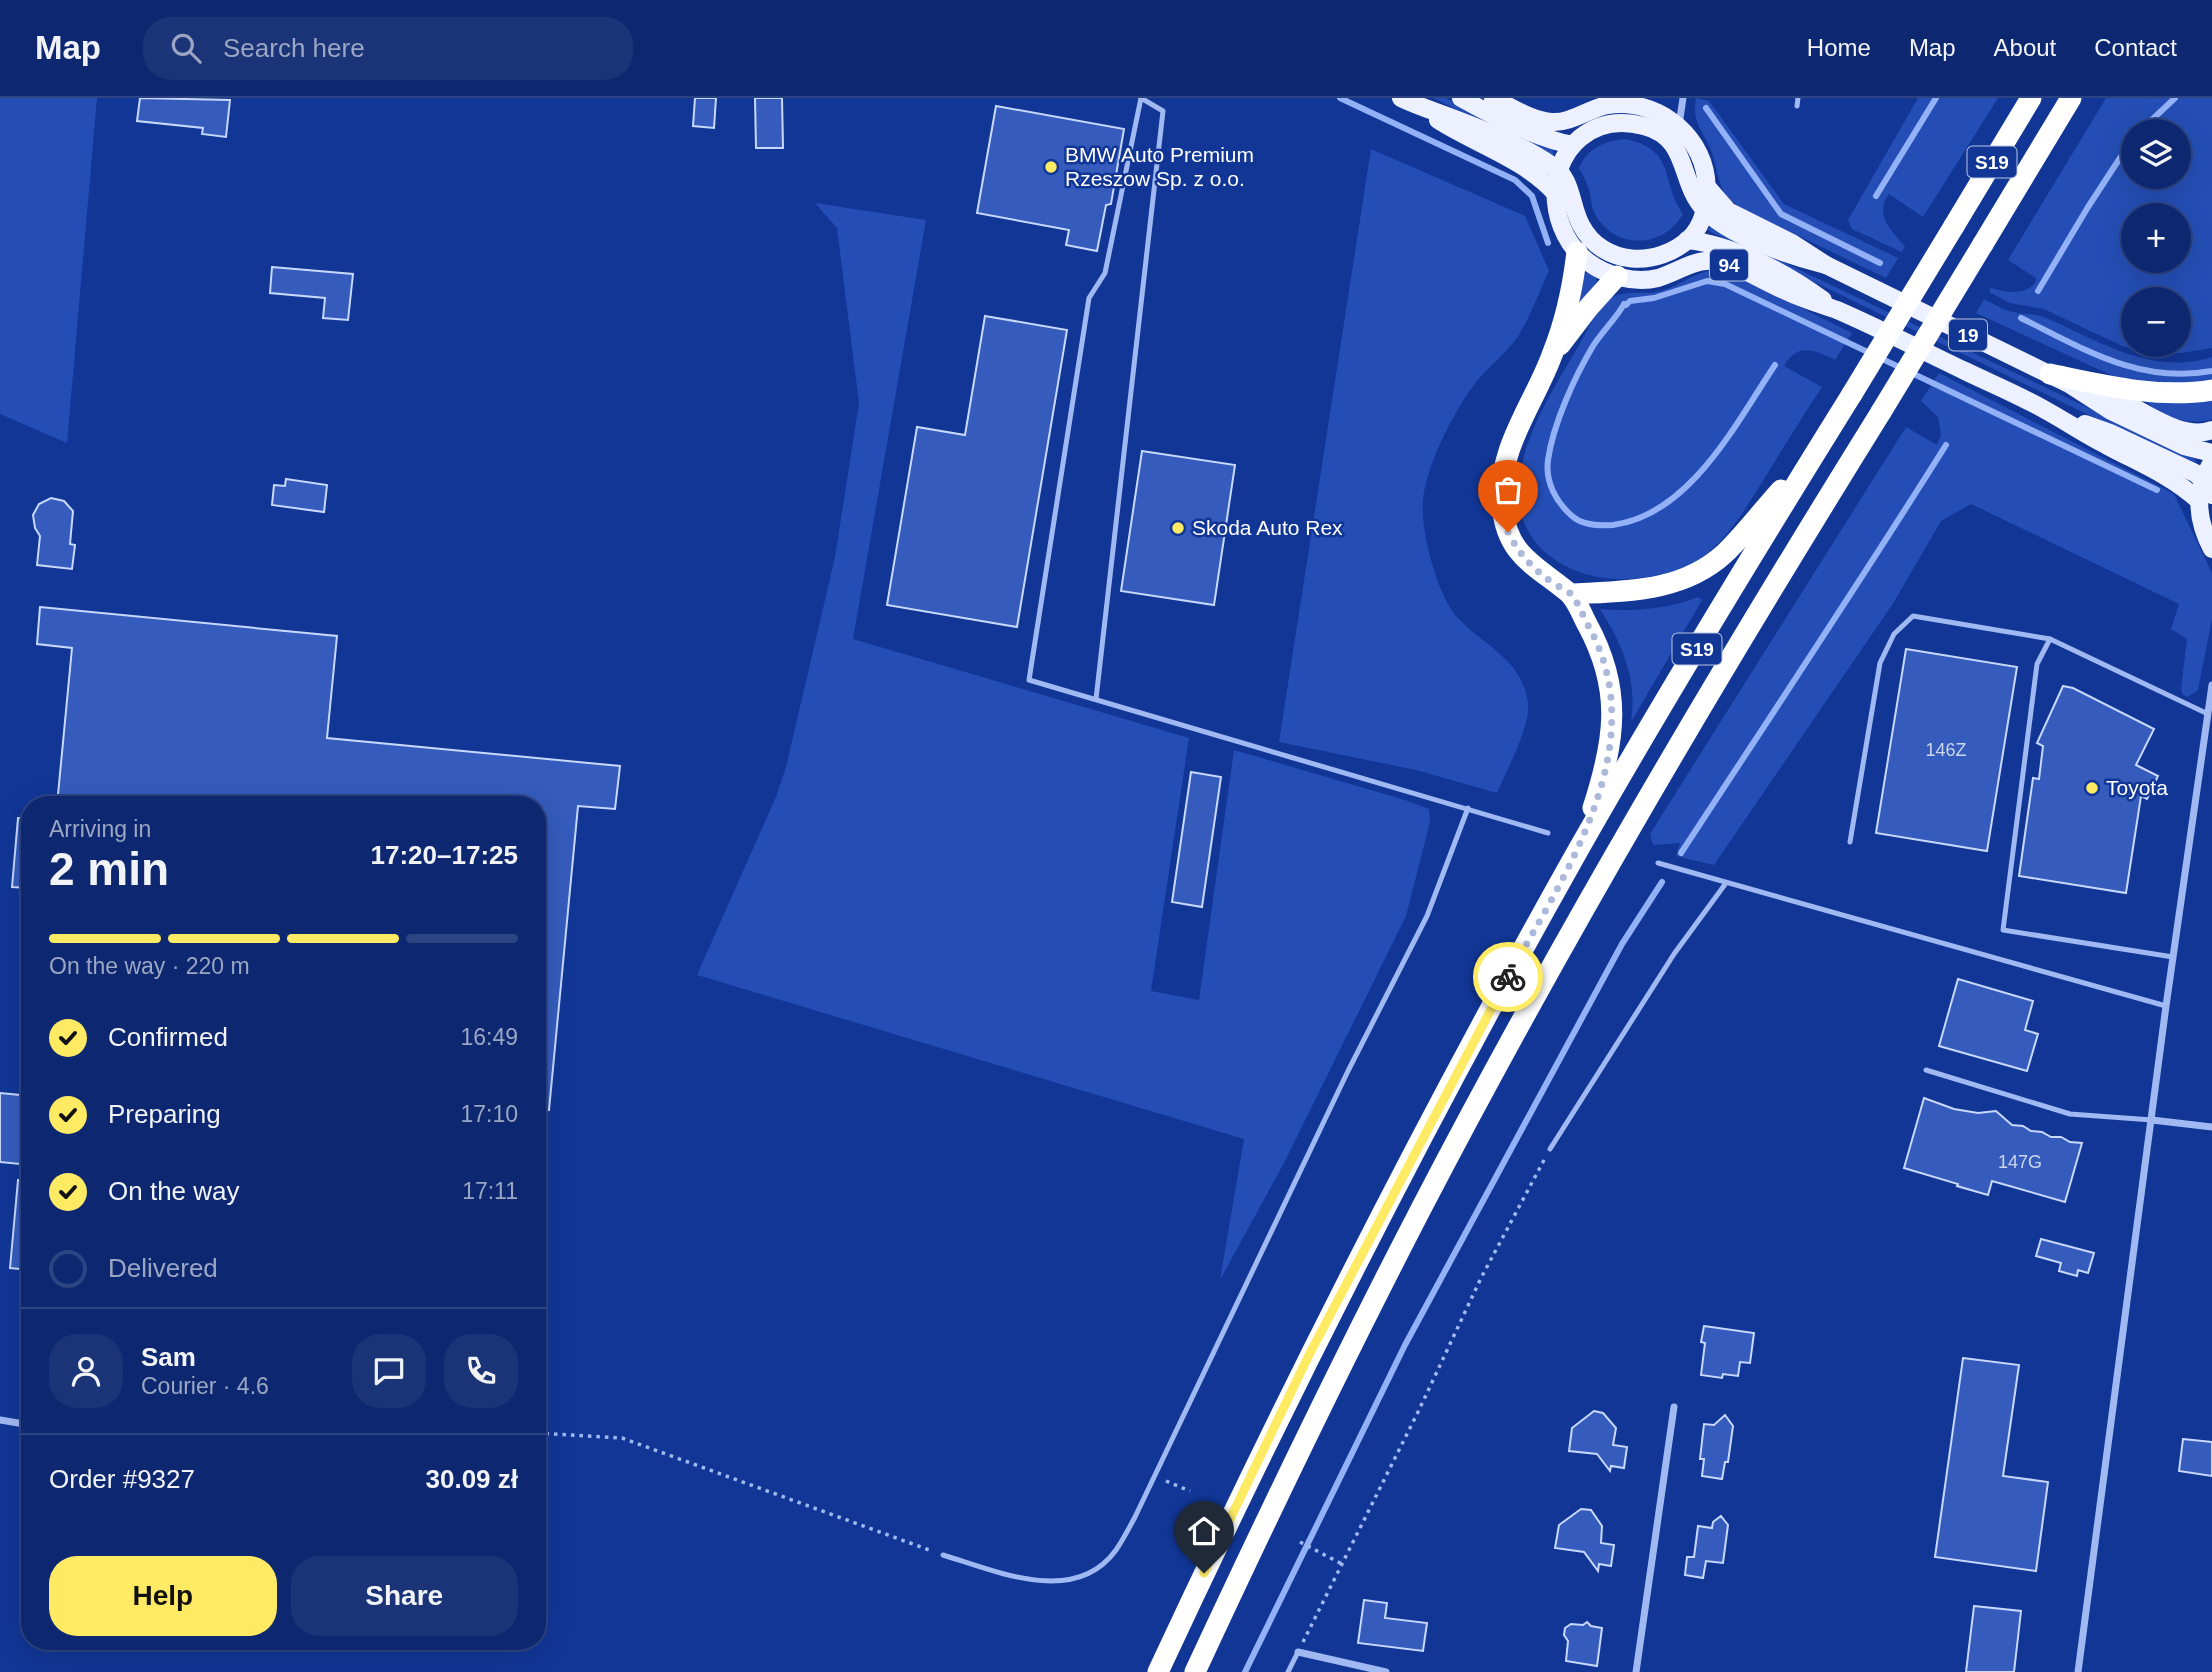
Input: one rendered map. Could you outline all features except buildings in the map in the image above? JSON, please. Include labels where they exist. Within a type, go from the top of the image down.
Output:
[{"type":"highway","name":"S19","points":[[1158,1672],[1309,1355],[1483,1023],[1579,850],[1731,590],[2031,98]]},
{"type":"highway","name":"S19","points":[[1195,1672],[1357,1335],[1423,1205],[1635,820],[1781,573],[2071,98]]},
{"type":"highway","points":[[2059,118],[2080,98]]},
{"type":"highway","points":[[1577,252],[1572,286],[1552,355],[1507,458],[1501,487],[1508,532],[1524,559],[1571,594],[1603,655],[1610,680],[1612,702],[1605,770],[1579,850]]},
{"type":"highway","points":[[1552,355],[1617,276]]},
{"type":"highway","name":"19","points":[[2060,379],[2171,394],[2212,390]]},
{"type":"highway","points":[[1571,594],[1656,588],[1695,573],[1723,555],[1818,449]]},
{"type":"main road","points":[[1461,98],[1535,134],[1573,145],[1563,158],[1556,209],[1561,226],[1577,252]]},
{"type":"main road","name":"19","points":[[1493,98],[1532,117],[1549,122],[1559,122],[1605,105],[1645,102],[1679,125],[1698,150],[1707,187],[1728,211],[1792,243],[1826,265],[2060,379]]},
{"type":"main road","points":[[1406,101],[1465,122],[1560,171],[1569,189],[1578,221],[1586,234],[1607,251],[1632,259],[1617,276]]},
{"type":"main road","points":[[1406,101],[1460,134],[1525,167],[1542,179],[1556,194]]},
{"type":"main road","name":"19","points":[[1573,145],[1598,126],[1616,123],[1652,129],[1674,144],[1685,166],[1690,189],[1704,210],[1715,220],[1786,254],[1826,265]]},
{"type":"main road","points":[[1687,240],[1696,231],[1704,210],[1707,187]]},
{"type":"main road","name":"94","points":[[1632,259],[1661,256],[1687,240],[1705,242],[1737,253],[1799,282],[1837,310]]},
{"type":"main road","name":"94","points":[[1577,252],[1595,266],[1617,276],[1646,279],[1658,278],[1689,264],[1714,261],[1729,264],[1793,295],[1837,310],[2045,410],[2110,433],[2195,473],[2204,492]]},
{"type":"main road","points":[[2060,379],[2117,399],[2187,431],[2212,430]]},
{"type":"main road","points":[[2060,379],[2111,411],[2160,435],[2193,450],[2212,453]]},
{"type":"main road","points":[[2212,462],[2204,492],[2202,525],[2212,549]]},
{"type":"street","points":[[1679,125],[1683,98]]},
{"type":"street","points":[[1626,124],[1645,102]]},
{"type":"street","points":[[2078,1672],[2166,1006],[2212,688]]},
{"type":"street","points":[[2152,1120],[2212,1127]]},
{"type":"street","points":[[1636,1672],[1674,1407]]},
{"type":"street","points":[[0,1420],[21,1424]]},
{"type":"street","points":[[1298,1652],[1386,1672]]},
{"type":"lane","points":[[1096,698],[1163,111],[1141,98],[1105,273],[1089,298],[1029,680],[1548,833]]},
{"type":"lane","points":[[1797,106],[1798,98]]},
{"type":"lane","points":[[1850,842],[1880,663],[1894,634],[1913,616],[2050,639],[2208,713]]},
{"type":"lane","points":[[2050,639],[2037,664],[2004,930],[2173,957]]},
{"type":"lane","points":[[943,1555],[1021,1579],[1049,1581],[1080,1577],[1098,1567],[1115,1552],[1154,1477],[1348,1071],[1427,916],[1468,808]]},
{"type":"lane","points":[[1658,863],[2166,1006]]},
{"type":"lane","points":[[1550,1149],[1667,965],[1726,883]]},
{"type":"lane","points":[[1926,1070],[2070,1114],[2152,1120]]},
{"type":"lane","points":[[1288,1672],[1298,1652]]},
{"type":"path","points":[[1298,1652],[1481,1279],[1550,1149]]},
{"type":"path","points":[[546,1434],[622,1438],[943,1555]]},
{"type":"path","points":[[1154,1477],[1191,1491]]},
{"type":"path","points":[[1300,1542],[1342,1564]]},
{"type":"shaded area","points":[[0,98],[97,98],[67,443],[0,414]]},
{"type":"shaded area","points":[[1433,98],[1446,98],[1553,150],[1554,154],[1551,156]]},
{"type":"shaded area","points":[[1696,98],[1709,101],[1784,204],[1898,258],[1886,278],[1745,210],[1731,200],[1722,187],[1711,150],[1699,126],[1695,114]]},
{"type":"shaded area","points":[[1918,98],[1998,98],[1923,217],[1889,194],[1883,208],[1884,215],[1890,228],[1905,246],[1902,252],[1852,229],[1848,220]]},
{"type":"shaded area","points":[[2106,98],[2212,98],[2212,348],[2191,351],[2191,287],[2121,287],[2121,346],[2044,309],[2010,303],[1989,292],[1991,288],[2009,292],[2025,290],[2035,283],[2036,278],[2008,260]]},
{"type":"shaded area","points":[[1625,139],[1641,144],[1660,159],[1683,214],[1674,226],[1652,239],[1626,239],[1604,226],[1593,211],[1589,190],[1579,168],[1587,155],[1597,147]]},
{"type":"shaded area","points":[[1371,149],[1525,216],[1549,271],[1517,338],[1476,382],[1455,414],[1434,458],[1423,500],[1427,544],[1442,593],[1456,616],[1510,664],[1524,688],[1528,703],[1526,723],[1497,793],[1416,770],[1279,742]]},
{"type":"shaded area","points":[[815,203],[926,220],[853,639],[1189,738],[1151,991],[1199,1000],[1234,750],[1429,809],[1430,822],[1406,916],[1285,1161],[1220,1280],[1244,1139],[697,975],[776,797],[786,767],[835,557],[859,403],[837,228]]},
{"type":"shaded area","points":[[1710,227],[2195,459],[2197,464],[2190,464],[1711,232],[1708,229]]},
{"type":"shaded area","points":[[1714,270],[1733,274],[1852,333],[1835,360],[1807,350],[1789,358],[1784,366],[1822,387],[1740,516],[1709,552],[1678,569],[1631,579],[1600,577],[1562,564],[1546,553],[1528,532],[1520,508],[1519,482],[1524,455],[1546,403],[1596,315],[1611,298],[1624,293],[1660,291]]},
{"type":"shaded area","points":[[1587,272],[1596,277],[1597,281],[1575,317],[1584,275]]},
{"type":"shaded area","points":[[1984,299],[2009,311],[2042,316],[2121,351],[2121,357],[2190,362],[2212,357],[2212,382],[2166,386],[2115,377],[1976,313]]},
{"type":"shaded area","points":[[1939,373],[2174,494],[2212,573],[2212,619],[2198,690],[2188,697],[2183,695],[2181,689],[2187,639],[2171,629],[2179,604],[1971,504],[1941,521],[1894,602],[1714,865],[1676,856],[1680,843],[1653,845],[1650,834],[1906,427],[1937,445],[1941,435],[1938,417],[1921,401]]},
{"type":"shaded area","points":[[2212,399],[2212,419],[2195,422],[2162,413],[2147,403],[2148,401]]},
{"type":"shaded area","points":[[1698,597],[1702,600],[1631,722],[1633,707],[1630,677],[1615,635],[1600,609],[1650,609]]},
{"type":"waterway","points":[[1340,98],[1515,180],[1532,196],[1548,243]]},
{"type":"waterway","points":[[1876,196],[1936,98]]},
{"type":"waterway","points":[[2153,119],[2175,98]]},
{"type":"waterway","points":[[1706,108],[1781,214],[1880,263]]},
{"type":"waterway","points":[[2038,291],[2121,156]]},
{"type":"waterway","points":[[1626,305],[1630,301],[1654,298],[1707,281],[1725,284],[2157,490]]},
{"type":"waterway","points":[[1624,304],[1593,346],[1579,371],[1560,416],[1548,460],[1548,476],[1553,491],[1566,510],[1581,521],[1613,525],[1640,518],[1665,504],[1688,485],[1708,463],[1775,365]]},
{"type":"waterway","points":[[2021,318],[2090,352],[2136,368],[2185,374],[2212,371]]},
{"type":"waterway","points":[[1681,853],[1946,445]]},
{"type":"waterway","points":[[1245,1672],[1405,1345],[1622,944],[1662,882]]},
{"type":"way so far","points":[[1508,532],[1524,559],[1571,594],[1603,655],[1610,680],[1612,702],[1605,770],[1579,850],[1508,977]]},
{"type":"place","name":"BMW Auto Premium Rzeszow Sp. z o.o.","points":[[1051,167]]},
{"type":"place","name":"Skoda Auto Rex","points":[[1178,528]]},
{"type":"place","name":"Toyota","points":[[2092,788]]},
{"type":"route","points":[[1204,1573],[1309,1355],[1508,977]]}]
